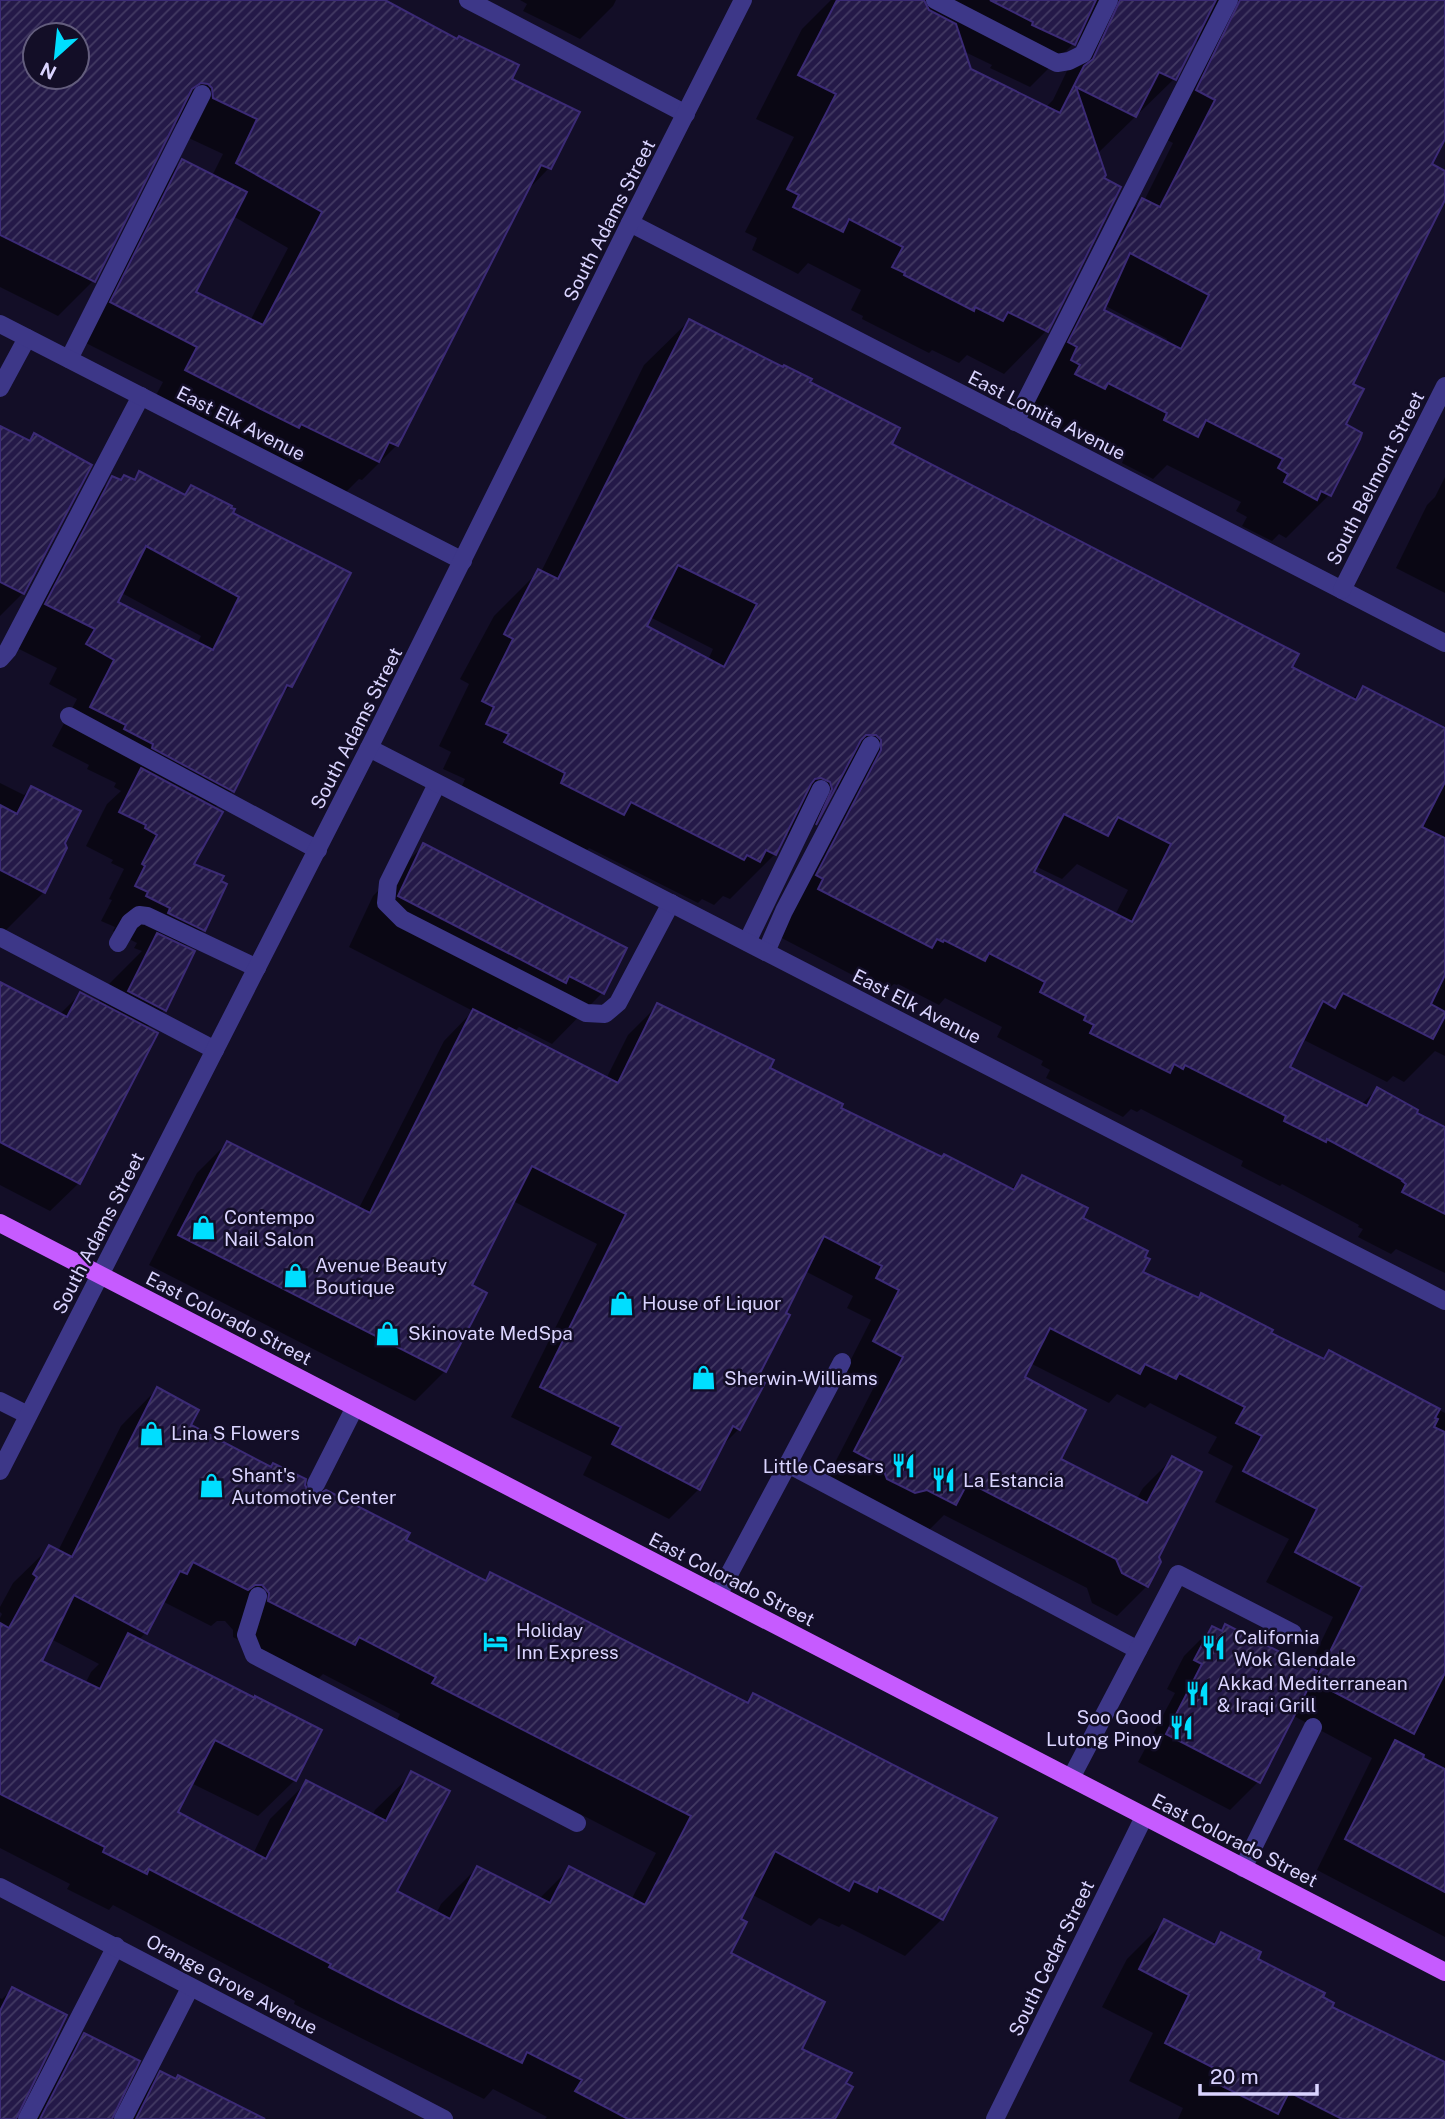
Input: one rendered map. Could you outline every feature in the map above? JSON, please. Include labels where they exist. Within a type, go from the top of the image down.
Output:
[{"type":"main road","name":"East Colorado Street","points":[[0,1223],[1445,1972]]},
{"type":"street","points":[[468,0],[685,114]]},
{"type":"street","name":"South Adams Street","points":[[0,1471],[318,850],[743,0]]},
{"type":"street","points":[[935,0],[1057,63],[1083,54],[1109,0]]},
{"type":"street","points":[[1015,422],[1229,0]]},
{"type":"street","points":[[69,359],[202,94]]},
{"type":"street","name":"East Lomita Avenue","points":[[630,223],[1445,643]]},
{"type":"street","name":"East Elk Avenue","points":[[0,324],[463,561]]},
{"type":"street","points":[[0,388],[27,338]]},
{"type":"street","name":"South Belmont Street","points":[[1342,590],[1445,386]]},
{"type":"street","points":[[0,659],[8,650],[141,396]]},
{"type":"street","points":[[69,716],[318,850]]},
{"type":"street","points":[[766,953],[784,911],[871,745]]},
{"type":"street","name":"East Elk Avenue","points":[[369,748],[1445,1301]]},
{"type":"street","points":[[437,784],[388,883],[386,903],[402,919],[414,926],[586,1013],[605,1014],[618,1003],[671,903]]},
{"type":"street","points":[[747,942],[821,789]]},
{"type":"street","points":[[118,943],[130,922],[139,915],[147,916],[257,968]]},
{"type":"street","points":[[0,937],[215,1050]]},
{"type":"street","points":[[718,1595],[842,1362]]},
{"type":"street","points":[[0,1401],[28,1415]]},
{"type":"street","points":[[316,1484],[355,1407]]},
{"type":"street","points":[[788,1464],[1138,1650]]},
{"type":"street","points":[[1070,1778],[1178,1574],[1293,1633]]},
{"type":"street","points":[[258,1595],[246,1635],[254,1655],[577,1823]]},
{"type":"street","points":[[1243,1867],[1313,1727]]},
{"type":"street","name":"South Cedar Street","points":[[995,2119],[1144,1816]]},
{"type":"street","name":"Orange Grove Avenue","points":[[0,1887],[444,2119]]},
{"type":"street","points":[[27,2119],[116,1946]]},
{"type":"street","points":[[123,2119],[190,1988]]},
{"type":"building","points":[[0,0],[385,0],[457,39],[459,36],[519,65],[512,79],[580,112],[551,169],[541,165],[398,446],[389,442],[379,462],[301,424],[299,428],[185,370],[197,347],[110,302],[182,159],[247,192],[196,292],[263,325],[322,212],[236,163],[257,119],[213,98],[212,88],[208,84],[201,83],[192,89],[95,282],[0,235]]},
{"type":"building","points":[[837,0],[924,0],[929,10],[956,24],[971,69],[1060,113],[1084,66],[1093,59],[1120,0],[1216,0],[1176,80],[1159,72],[1136,117],[1076,87],[1106,175],[1104,178],[1121,187],[1048,332],[1008,312],[1003,321],[975,307],[974,311],[904,275],[905,273],[892,267],[903,247],[849,219],[843,232],[793,207],[799,195],[787,189],[836,94],[798,75]]},
{"type":"building","points":[[990,0],[1096,0],[1075,45],[1032,25],[1033,22]]},
{"type":"building","points":[[1240,0],[1445,0],[1445,139],[1432,164],[1445,171],[1445,200],[1353,384],[1364,389],[1346,424],[1362,433],[1331,496],[1321,491],[1317,500],[1284,482],[1288,474],[1278,468],[1283,459],[1206,420],[1198,437],[1164,420],[1167,413],[1108,383],[1105,389],[1075,374],[1080,365],[1071,360],[1077,347],[1068,342],[1142,198],[1160,207],[1215,100],[1196,90]],"holes":[[[1130,253],[1209,295],[1181,349],[1104,310]]]},
{"type":"building","points":[[689,319],[812,379],[810,382],[900,428],[892,444],[1299,654],[1292,667],[1356,700],[1363,686],[1445,728],[1445,782],[1422,827],[1445,838],[1445,975],[1431,1004],[1445,1012],[1445,1016],[1433,1039],[1343,993],[1335,1008],[1323,1001],[1290,1067],[1367,1106],[1377,1087],[1418,1110],[1417,1113],[1445,1127],[1445,1214],[1402,1192],[1406,1184],[1403,1180],[1327,1139],[1326,1142],[1284,1121],[1286,1116],[1185,1065],[1183,1069],[1174,1064],[1170,1073],[1090,1033],[1094,1025],[1084,1020],[1086,1016],[1040,992],[1045,982],[989,953],[985,961],[937,939],[932,948],[818,889],[823,879],[816,875],[881,750],[881,740],[876,735],[866,735],[861,740],[816,825],[832,789],[830,782],[821,778],[815,779],[811,784],[776,855],[766,850],[760,862],[747,855],[744,860],[631,802],[624,815],[561,783],[565,773],[504,742],[509,734],[486,724],[494,707],[482,701],[513,639],[504,634],[538,569],[558,579]],"holes":[[[678,565],[757,604],[724,667],[647,626]],[[1064,814],[1108,836],[1118,817],[1171,844],[1132,922],[1034,872]]]},
{"type":"building","points":[[0,426],[30,441],[34,433],[92,465],[24,594],[0,582]]},
{"type":"building","points":[[139,471],[185,495],[191,485],[232,506],[231,508],[235,509],[233,513],[351,573],[292,687],[287,685],[234,792],[152,748],[153,744],[124,729],[126,725],[90,707],[114,660],[86,644],[95,629],[45,604],[112,476],[121,480],[124,475],[135,480]],"holes":[[[146,546],[239,597],[213,650],[118,602]]]},
{"type":"building","points":[[141,768],[223,812],[194,864],[224,876],[221,881],[227,884],[205,931],[168,913],[170,908],[146,896],[148,892],[135,886],[145,866],[142,864],[157,835],[145,828],[146,825],[119,812]]},
{"type":"building","points":[[31,786],[81,811],[45,893],[0,870],[0,805],[17,814]]},
{"type":"building","points":[[423,843],[627,948],[604,994],[569,976],[566,983],[398,896]]},
{"type":"building","points":[[157,933],[195,951],[166,1011],[128,991]]},
{"type":"building","points":[[0,982],[67,1017],[80,992],[158,1033],[80,1184],[0,1142]]},
{"type":"building","points":[[657,1003],[774,1060],[770,1068],[843,1104],[841,1108],[942,1157],[944,1154],[1014,1190],[1022,1175],[1088,1208],[1083,1218],[1148,1251],[1145,1257],[1150,1259],[1143,1272],[1199,1298],[1201,1293],[1273,1330],[1271,1333],[1324,1359],[1329,1350],[1440,1409],[1434,1427],[1445,1432],[1445,1673],[1414,1734],[1315,1682],[1362,1587],[1295,1552],[1317,1509],[1243,1471],[1262,1436],[1236,1423],[1245,1407],[1179,1373],[1176,1379],[1145,1364],[1140,1374],[1050,1328],[1025,1377],[1086,1410],[1061,1459],[1147,1503],[1172,1456],[1202,1472],[1159,1557],[1161,1562],[1148,1587],[1122,1573],[1116,1559],[968,1482],[956,1505],[927,1490],[915,1493],[887,1479],[882,1466],[854,1451],[903,1357],[873,1341],[899,1290],[876,1278],[882,1266],[824,1236],[786,1313],[790,1315],[757,1379],[765,1383],[740,1430],[733,1426],[700,1490],[612,1444],[621,1427],[540,1387],[626,1214],[532,1166],[472,1285],[487,1293],[446,1372],[178,1235],[227,1141],[370,1213],[473,1009],[618,1083]]},
{"type":"building","points":[[157,1387],[199,1410],[191,1425],[271,1467],[273,1463],[306,1479],[305,1485],[310,1494],[317,1495],[326,1490],[410,1533],[406,1540],[486,1581],[490,1572],[748,1703],[753,1693],[997,1818],[943,1920],[879,1887],[877,1892],[854,1881],[849,1891],[775,1851],[741,1919],[747,1922],[731,1953],[825,2002],[802,2049],[852,2073],[846,2083],[853,2087],[835,2119],[628,2119],[575,2091],[582,2080],[527,2052],[522,2063],[403,2005],[329,1967],[331,1964],[149,1869],[147,1874],[103,1852],[105,1847],[0,1794],[0,1623],[9,1628],[37,1577],[33,1574],[49,1545],[72,1557]],"holes":[[[193,1562],[248,1590],[255,1585],[262,1585],[269,1593],[268,1601],[355,1645],[359,1637],[436,1677],[432,1683],[691,1816],[645,1905],[569,1866],[550,1903],[477,1866],[450,1919],[397,1891],[450,1791],[411,1771],[386,1821],[306,1780],[266,1859],[178,1812],[215,1740],[296,1781],[322,1730],[128,1633],[100,1689],[42,1661],[74,1595],[147,1634],[180,1571],[187,1574]]]},
{"type":"building","points":[[1225,1624],[1317,1671],[1260,1783],[1166,1734],[1202,1664],[1194,1660],[1212,1626],[1222,1631]]},
{"type":"building","points":[[1395,1740],[1445,1769],[1445,1892],[1345,1839]]},
{"type":"building","points":[[1164,1919],[1215,1945],[1221,1932],[1261,1952],[1258,1959],[1325,1993],[1323,1997],[1334,2003],[1332,2007],[1445,2062],[1445,2119],[1342,2119],[1289,2092],[1278,2114],[1214,2082],[1220,2071],[1165,2043],[1189,1995],[1139,1969]]},
{"type":"building","points":[[12,1987],[67,2015],[16,2119],[0,2119],[0,2011]]},
{"type":"building","points":[[84,2033],[140,2061],[112,2119],[40,2119]]},
{"type":"building","points":[[160,2071],[176,2079],[178,2075],[265,2119],[136,2119]]},
{"type":"place","name":"Contempo Nail Salon","points":[[204,1228]]},
{"type":"place","name":"Avenue Beauty Boutique","points":[[295,1276]]},
{"type":"place","name":"House of Liquor","points":[[622,1303]]},
{"type":"place","name":"Skinovate MedSpa","points":[[388,1333]]},
{"type":"place","name":"Sherwin-Williams","points":[[704,1378]]},
{"type":"place","name":"Lina S Flowers","points":[[151,1433]]},
{"type":"place","name":"Little Caesars","points":[[904,1466]]},
{"type":"place","name":"La Estancia","points":[[943,1480]]},
{"type":"place","name":"Shant's Automotive Center","points":[[211,1486]]},
{"type":"place","name":"Holiday Inn Express","points":[[496,1641]]},
{"type":"place","name":"California Wok Glendale","points":[[1214,1648]]},
{"type":"place","name":"Akkad Mediterranean & Iraqi Grill","points":[[1197,1694]]},
{"type":"place","name":"Soo Good Lutong Pinoy","points":[[1182,1728]]}]
